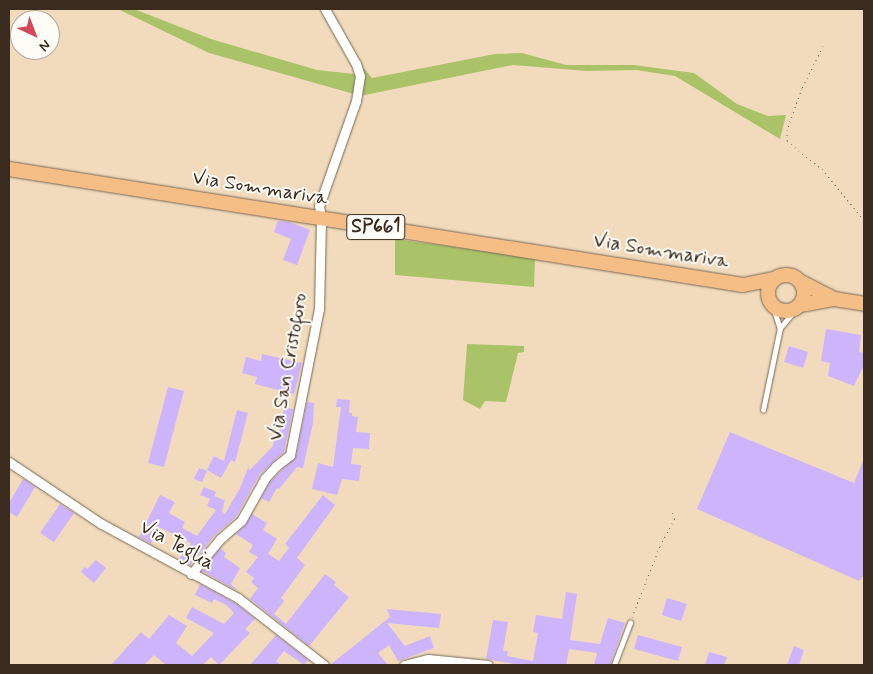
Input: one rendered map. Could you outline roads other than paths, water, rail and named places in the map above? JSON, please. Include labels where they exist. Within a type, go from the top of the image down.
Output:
[{"type":"main road","name":"Via Sommariva","points":[[9,169],[743,285],[775,279]]},
{"type":"main road","points":[[834,299],[784,311],[772,303],[768,289],[775,279],[786,274],[792,275],[834,299],[864,304]]},
{"type":"main road","points":[[798,307],[805,294],[802,282]]},
{"type":"main road","name":"Via Sommariva","points":[[743,285],[772,303]]},
{"type":"street","name":"Via San Cristoforo","points":[[191,574],[220,539],[241,521],[265,478],[290,455],[319,309],[321,218],[319,206],[356,101],[360,76],[356,64],[324,9]]},
{"type":"street","name":"Via Teglia","points":[[9,462],[42,482],[84,513],[191,574],[238,598],[324,665]]},
{"type":"street","points":[[404,665],[428,659],[488,665]]},
{"type":"lane","points":[[772,303],[780,328]]},
{"type":"lane","points":[[763,410],[780,328],[798,307]]},
{"type":"lane","points":[[614,665],[630,623]]}]
